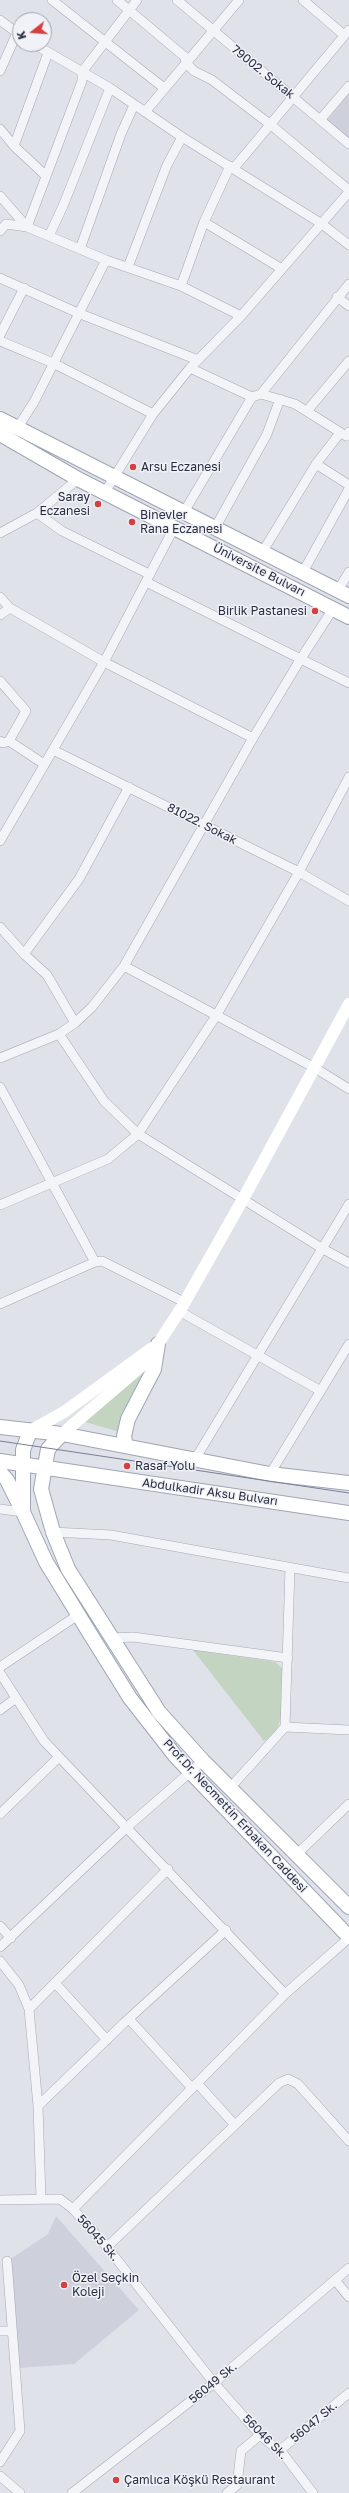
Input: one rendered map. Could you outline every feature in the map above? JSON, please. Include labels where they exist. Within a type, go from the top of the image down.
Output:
[{"type":"main road","name":"Üniversite Bulvarı","points":[[0,418],[343,593]]},
{"type":"main road","name":"Üniversite Bulvarı","points":[[0,434],[78,479],[175,526],[349,617]]},
{"type":"main road","points":[[126,1446],[124,1436],[128,1420],[154,1369],[158,1344]]},
{"type":"main road","points":[[0,1427],[62,1434],[270,1474],[349,1483]]},
{"type":"main road","name":"Prof.Dr. Necmettin Erbakan Caddesi","points":[[30,1431],[24,1445],[22,1464],[23,1512],[46,1562],[130,1698],[176,1757],[192,1771],[349,1938]]},
{"type":"main road","name":"Prof.Dr. Necmettin Erbakan Caddesi","points":[[62,1434],[48,1450],[41,1489],[53,1532],[68,1569],[159,1712],[230,1788],[349,1907]]},
{"type":"main road","name":"Abdulkadir Aksu Bulvarı","points":[[0,1460],[44,1468],[349,1513]]},
{"type":"main road","points":[[0,1472],[7,1480],[23,1512]]},
{"type":"street","points":[[52,0],[164,88]]},
{"type":"street","points":[[105,492],[153,414],[190,368],[241,316],[349,191],[271,125],[186,63],[185,57],[117,0]]},
{"type":"street","points":[[26,227],[82,81],[82,72],[137,0]]},
{"type":"street","name":"79002. Sokak","points":[[177,0],[212,31],[293,95],[349,144]]},
{"type":"street","points":[[145,112],[238,0]]},
{"type":"street","points":[[181,286],[204,222],[232,167],[271,125],[293,95],[347,32],[303,0]]},
{"type":"street","points":[[1,22],[12,30]]},
{"type":"street","points":[[0,71],[12,46]]},
{"type":"street","points":[[14,146],[48,53],[110,88],[182,137],[322,224],[349,245]]},
{"type":"street","points":[[320,120],[349,86]]},
{"type":"street","points":[[48,236],[63,206],[110,88]]},
{"type":"street","points":[[80,249],[120,134],[134,105]]},
{"type":"street","points":[[0,129],[14,146],[45,175]]},
{"type":"street","points":[[128,267],[167,165],[182,137]]},
{"type":"street","points":[[0,196],[26,227]]},
{"type":"street","points":[[204,222],[282,269]]},
{"type":"street","points":[[0,231],[6,224],[26,227],[106,260],[181,286],[241,316]]},
{"type":"street","points":[[18,428],[34,402],[106,260]]},
{"type":"street","points":[[0,278],[78,313],[198,360]]},
{"type":"street","points":[[184,512],[256,395],[349,284]]},
{"type":"street","points":[[0,335],[24,288]]},
{"type":"street","points":[[337,297],[349,306]]},
{"type":"street","points":[[0,341],[53,363],[153,414]]},
{"type":"street","points":[[307,411],[349,361]]},
{"type":"street","points":[[190,368],[256,395],[280,399],[307,411],[345,433],[316,464],[263,551]]},
{"type":"street","points":[[215,528],[267,434],[280,399]]},
{"type":"street","points":[[316,464],[349,485]]},
{"type":"street","points":[[0,532],[37,513],[78,479]]},
{"type":"street","points":[[303,572],[349,489]]},
{"type":"street","points":[[37,513],[62,531],[300,660],[349,684]]},
{"type":"street","points":[[0,841],[3,828],[53,750],[104,662],[175,526]]},
{"type":"street","points":[[343,593],[349,572]]},
{"type":"street","points":[[0,597],[10,608],[104,662],[253,738]]},
{"type":"street","points":[[0,615],[10,608]]},
{"type":"street","points":[[0,1058],[59,1034],[75,1023],[92,1007],[124,966],[253,738],[333,609]]},
{"type":"street","points":[[0,681],[26,711],[5,741],[44,764]]},
{"type":"street","name":"81022. Sokak","points":[[53,750],[298,872],[349,902]]},
{"type":"street","points":[[0,1205],[108,1159],[138,1134],[216,1016],[298,872],[349,777]]},
{"type":"street","points":[[24,954],[79,879],[129,787]]},
{"type":"street","points":[[0,927],[24,954],[47,975],[75,1023]]},
{"type":"street","points":[[124,966],[315,1068],[349,1089]]},
{"type":"street","points":[[62,1434],[144,1364],[158,1344],[182,1307],[243,1199],[349,1004]]},
{"type":"street","points":[[59,1034],[104,1101],[138,1134],[323,1249],[349,1263]]},
{"type":"street","points":[[0,1087],[95,1262]]},
{"type":"street","points":[[194,1460],[256,1355],[323,1249],[349,1204]]},
{"type":"street","points":[[0,1304],[95,1262],[102,1261],[182,1307],[256,1355],[319,1390]]},
{"type":"street","points":[[30,1431],[64,1412],[158,1344]]},
{"type":"street","points":[[270,1474],[319,1390],[349,1344]]},
{"type":"street","points":[[0,1509],[23,1512]]},
{"type":"street","points":[[53,1532],[111,1535],[349,1578]]},
{"type":"street","points":[[230,1788],[284,1727],[288,1658],[290,1568]]},
{"type":"street","points":[[0,1667],[78,1614]]},
{"type":"street","points":[[111,1638],[133,1637],[288,1658]]},
{"type":"street","points":[[0,1673],[44,1741],[168,1869],[285,1994]]},
{"type":"street","points":[[0,1710],[16,1698]]},
{"type":"street","points":[[284,1727],[349,1730]]},
{"type":"street","points":[[0,1814],[59,1756]]},
{"type":"street","points":[[0,1947],[127,1827],[203,1760]]},
{"type":"street","points":[[297,1854],[349,1804]]},
{"type":"street","points":[[29,2009],[168,1869]]},
{"type":"street","points":[[0,1926],[11,1938]]},
{"type":"street","points":[[38,2106],[129,2019],[226,1930]]},
{"type":"street","points":[[72,2209],[285,1994],[349,1938]]},
{"type":"street","points":[[0,1961],[19,1985],[29,2009],[38,2106],[41,2199]]},
{"type":"street","points":[[55,1983],[107,2040]]},
{"type":"street","points":[[129,2019],[194,2086],[234,2124]]},
{"type":"street","points":[[107,2247],[234,2124],[279,2083],[288,2079],[298,2084],[349,2141]]},
{"type":"street","name":"56045 Sk.","points":[[0,2200],[60,2199],[72,2209],[107,2247],[214,2383]]},
{"type":"street","points":[[0,2462],[20,2431],[11,2331],[7,2261]]},
{"type":"street","name":"56049 Sk.","points":[[72,2493],[214,2383],[349,2268]]},
{"type":"street","points":[[334,2280],[349,2298]]},
{"type":"street","points":[[0,2331],[11,2331]]},
{"type":"street","name":"56046 Sk.","points":[[214,2383],[260,2435],[279,2451],[313,2493]]},
{"type":"street","name":"56047 Sk.","points":[[279,2451],[349,2393]]},
{"type":"street","points":[[227,2493],[237,2485],[241,2452],[260,2435]]},
{"type":"street","points":[[0,2476],[20,2493]]},
{"type":"shaded area","points":[[349,93],[349,144],[325,123]]},
{"type":"shaded area","name":"Özel Seçkin Koleji","points":[[56,2216],[139,2310],[74,2364],[19,2368],[9,2260],[48,2234]]},
{"type":"green space","points":[[151,1364],[120,1432],[85,1422]]},
{"type":"green space","points":[[193,1650],[275,1662],[282,1668],[281,1717],[278,1727],[272,1736],[264,1741]]},
{"type":"tram line","points":[[0,1441],[349,1493]]},
{"type":"place","name":"Arsu Eczanesi","points":[[133,467]]},
{"type":"place","name":"Saray Eczanesi","points":[[98,504]]},
{"type":"place","name":"Binevler Rana Eczanesi","points":[[132,522]]},
{"type":"place","name":"Birlik Pastanesi","points":[[315,611]]},
{"type":"place","name":"Rasaf Yolu","points":[[127,1466]]},
{"type":"place","name":"Özel Seçkin Koleji","points":[[64,2285]]},
{"type":"place","name":"Çamlıca Köşkü Restaurant","points":[[116,2480]]}]
